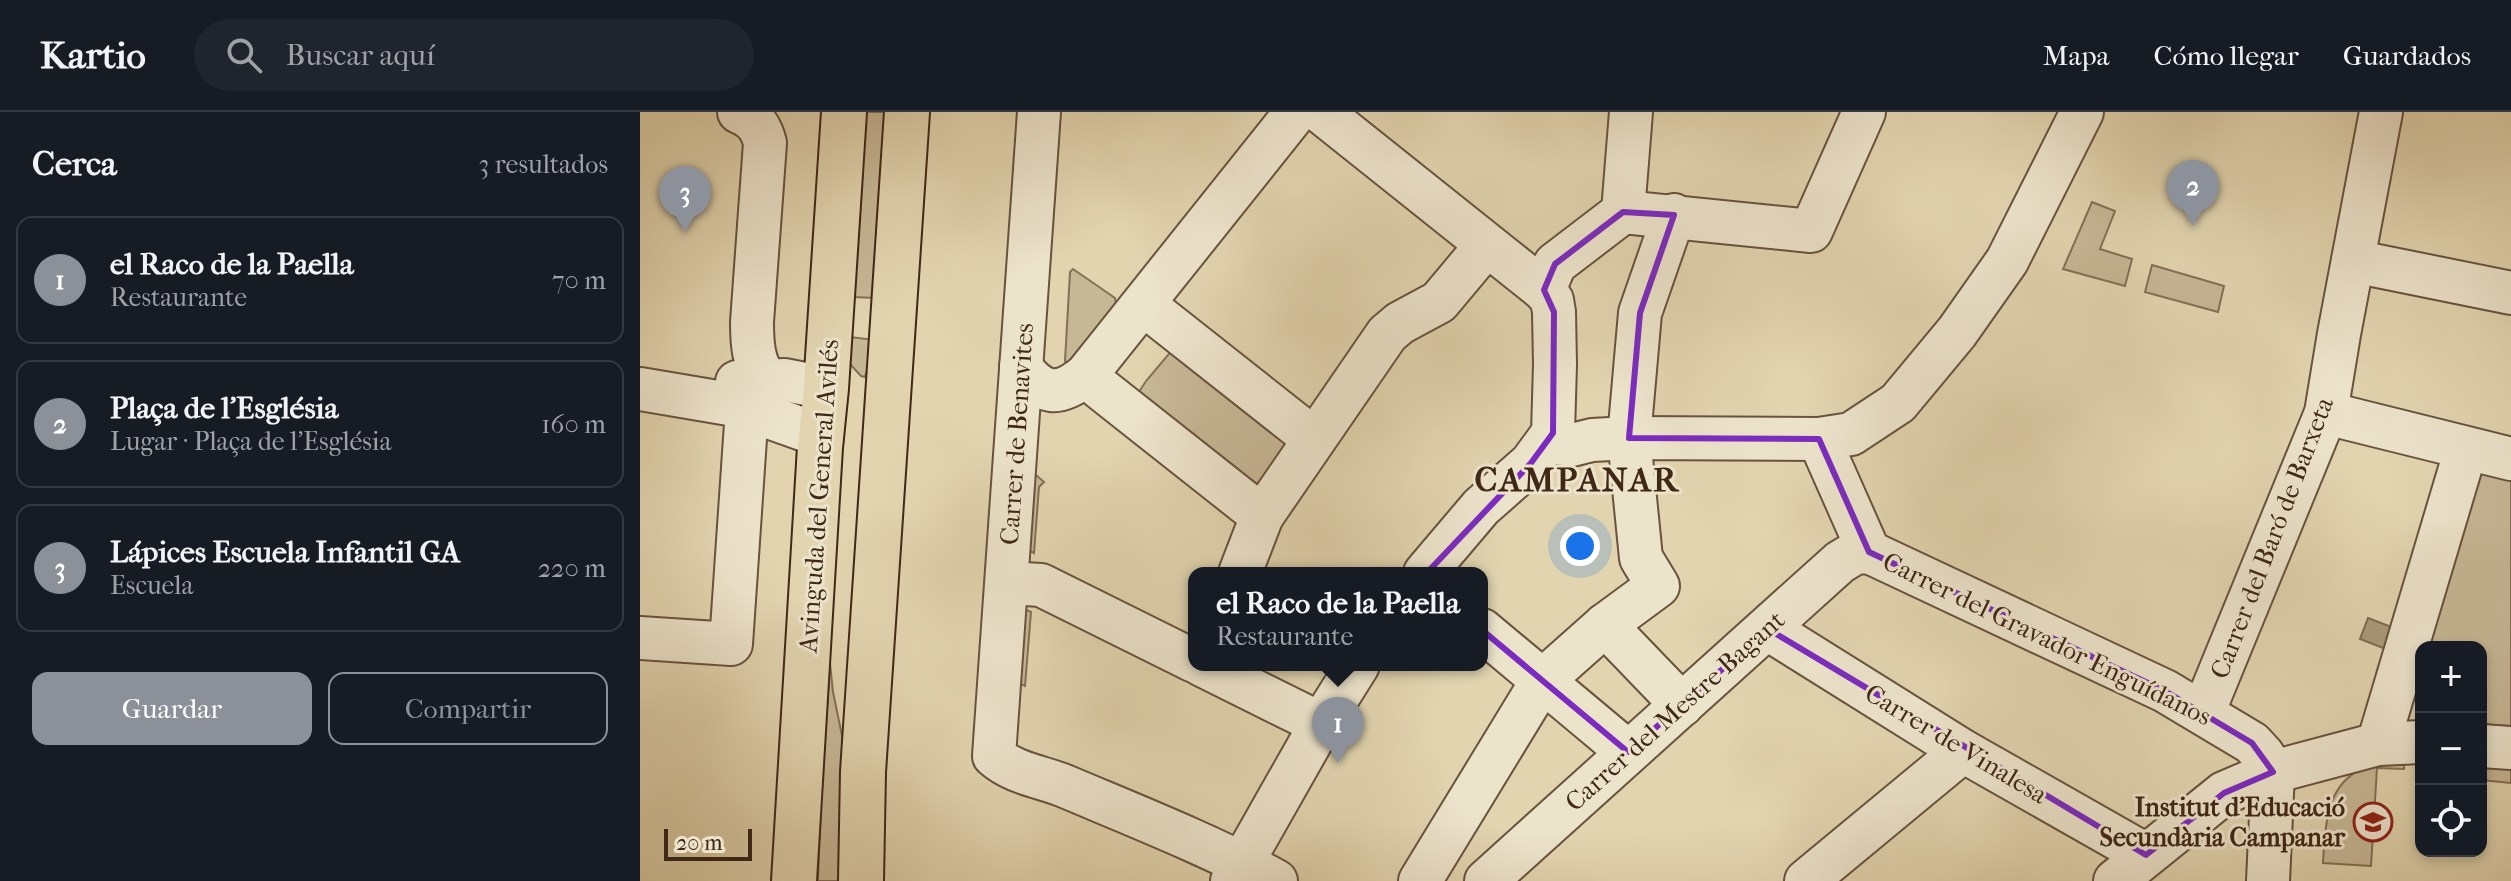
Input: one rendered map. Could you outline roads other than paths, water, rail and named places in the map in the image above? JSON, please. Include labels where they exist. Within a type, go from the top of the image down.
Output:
[{"type":"main road","name":"Avinguda del General Avilés","points":[[794,881],[844,112]]},
{"type":"main road","points":[[861,881],[863,772],[907,112]]},
{"type":"main road","points":[[826,388],[852,406],[856,422],[850,557],[875,589]]},
{"type":"street","name":"Carrer de Benavites","points":[[1039,112],[994,756],[1013,768],[1061,785],[1250,875]]},
{"type":"street","points":[[1021,367],[1031,380],[1052,391],[1063,390],[1086,375],[1296,112]]},
{"type":"street","points":[[1321,112],[1544,290],[1552,300],[1555,364],[1553,433],[1531,463],[1481,507],[1430,567]]},
{"type":"street","points":[[1623,212],[1631,112]]},
{"type":"street","points":[[1544,290],[1555,264],[1623,212],[1811,231],[1864,112]]},
{"type":"street","points":[[1553,433],[1563,444],[1629,438],[1819,439],[1851,434],[1898,403],[1957,332],[2001,270],[2082,112]]},
{"type":"street","name":"Carrer del Baró de Barxeta","points":[[2203,713],[2326,413],[2381,112]]},
{"type":"street","points":[[640,638],[731,644],[757,395],[752,304],[765,143],[761,129],[747,116]]},
{"type":"street","points":[[1420,881],[1542,681],[1605,625],[1658,586],[1641,558],[1629,438],[1640,313],[1674,215]]},
{"type":"street","points":[[1242,567],[1262,516],[1387,334],[1400,323],[1439,302],[1480,253]]},
{"type":"street","points":[[2353,261],[2511,293]]},
{"type":"street","points":[[1157,315],[1314,439]]},
{"type":"street","points":[[757,395],[785,380],[826,388]]},
{"type":"street","points":[[1100,388],[1262,516]]},
{"type":"street","points":[[757,395],[822,436]]},
{"type":"street","points":[[2326,413],[2511,459]]},
{"type":"street","name":"Carrer del Gravador Enguídanos","points":[[1819,439],[1869,552],[2165,691],[2252,743],[2273,772]]},
{"type":"street","points":[[2378,744],[2466,449]]},
{"type":"street","name":"Carrer del Mestre Bagant","points":[[1486,881],[1840,562],[1855,553],[1869,552]]},
{"type":"street","points":[[1008,583],[1041,585],[1188,657]]},
{"type":"street","points":[[1605,625],[1682,705]]},
{"type":"street","name":"Carrer de Vinalesa","points":[[1768,629],[1963,751],[2130,868]]},
{"type":"street","points":[[1488,635],[1628,752]]},
{"type":"street","points":[[1216,671],[1321,724]]},
{"type":"street","points":[[1250,875],[1321,724],[1354,671]]},
{"type":"street","points":[[2130,868],[2224,793],[2273,772],[2378,744],[2415,742]]},
{"type":"street","points":[[2487,746],[2511,748]]},
{"type":"street","points":[[1806,881],[1963,751]]},
{"type":"street","points":[[2268,881],[2273,772]]},
{"type":"place","name":"Plaça de l'Església","points":[[2193,226]]},
{"type":"place","name":"Lápices Escuela Infantil GA","points":[[685,232]]},
{"type":"place","name":"el Raco de la Paella","points":[[1338,763]]},
{"type":"place","name":"Institut d'Educació Secundària Campanar","points":[[2373,822]]},
{"type":"district","name":"CAMPANAR","points":[[1577,480]]}]
